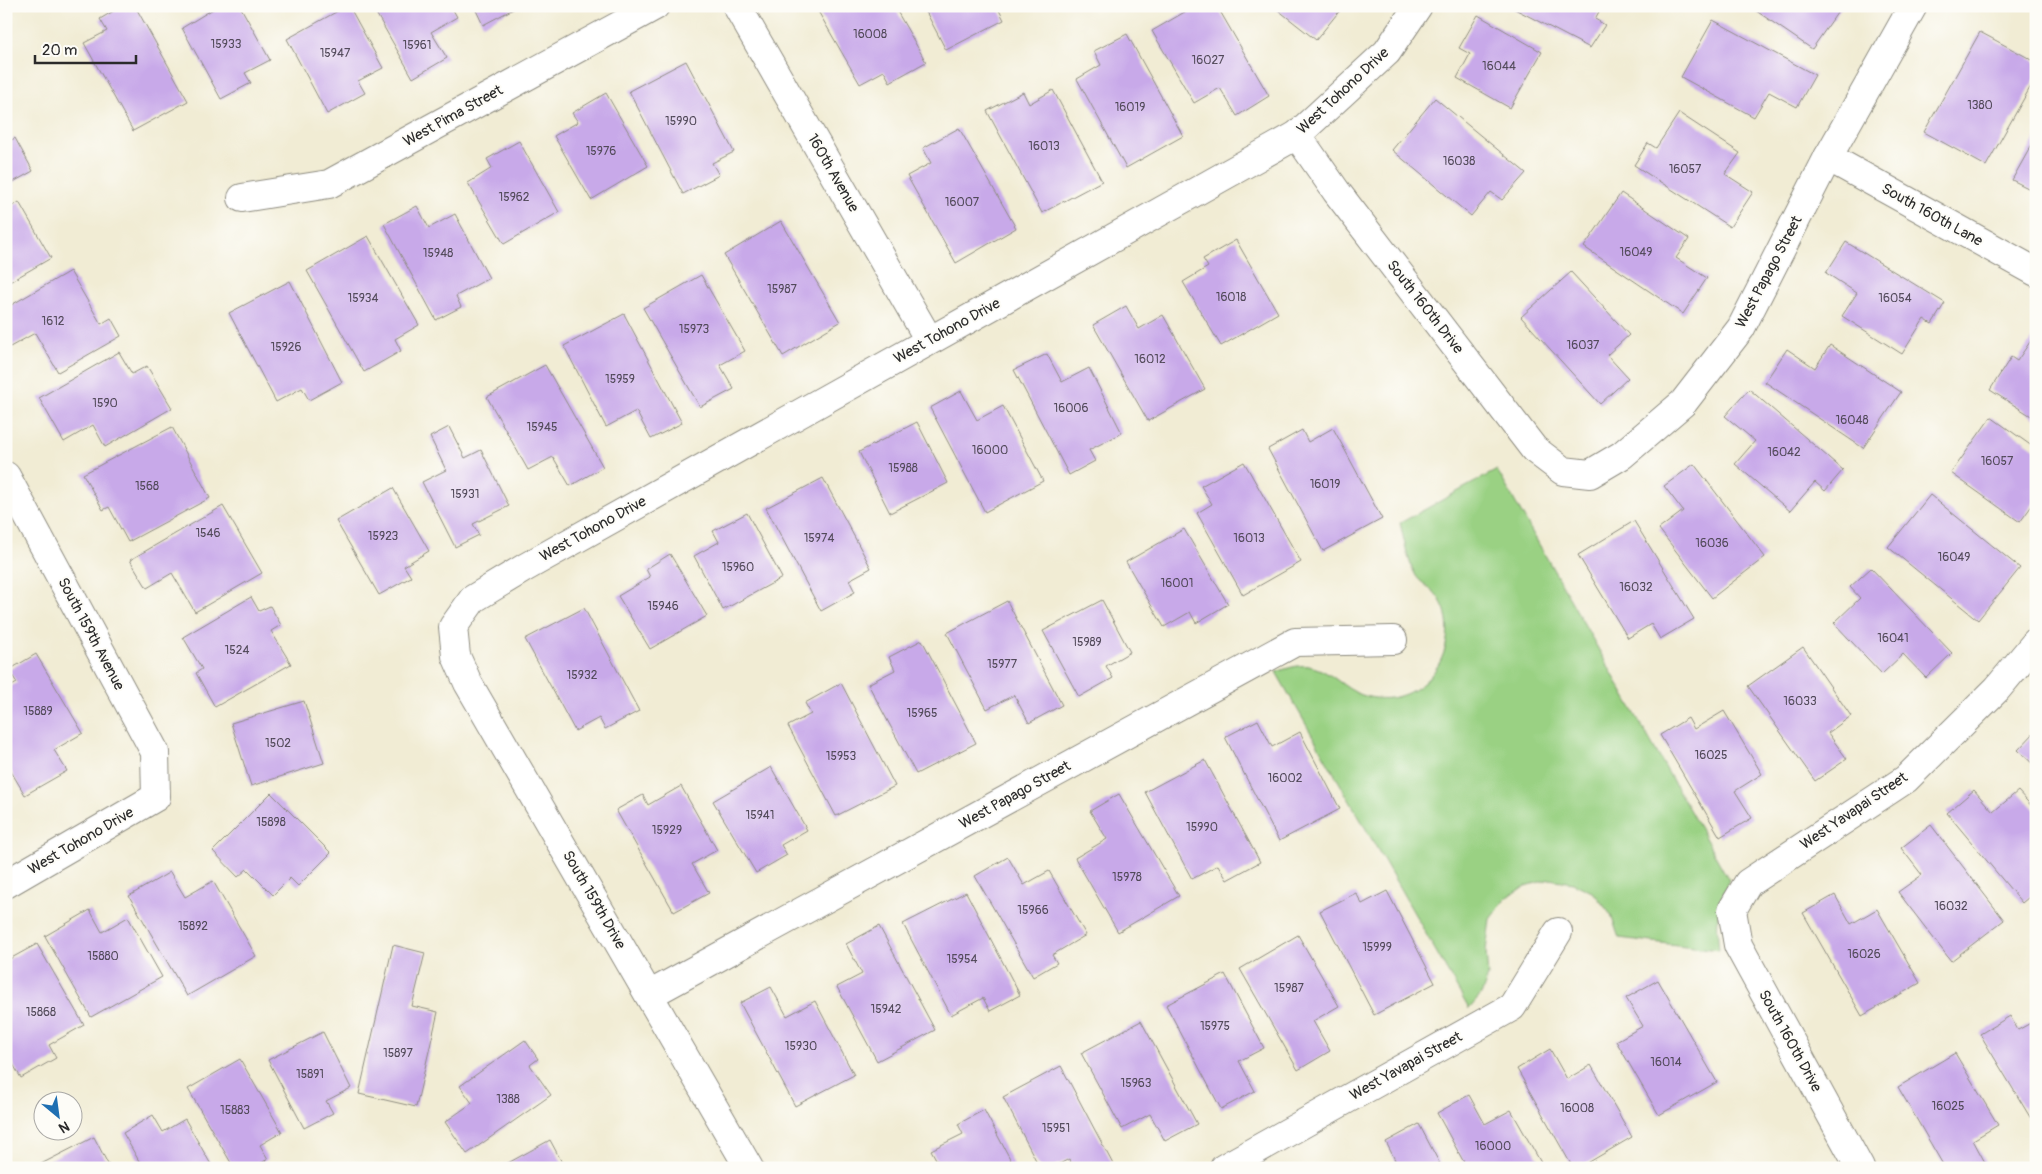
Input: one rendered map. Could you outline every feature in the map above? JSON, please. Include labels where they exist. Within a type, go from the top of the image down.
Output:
[{"type":"street","name":"West Pima Street","points":[[242,198],[329,184],[655,6]]},
{"type":"street","name":"160th Avenue","points":[[737,6],[929,340]]},
{"type":"street","name":"West Tohono Drive","points":[[452,627],[473,599],[518,572],[1297,135],[1387,52],[1418,6]]},
{"type":"street","name":"West Papago Street","points":[[1563,471],[1590,474],[1622,456],[1683,402],[1741,328],[1828,157],[1913,6]]},
{"type":"street","name":"South 160th Drive","points":[[1297,135],[1336,192],[1534,449],[1563,471]]},
{"type":"street","name":"South 160th Lane","points":[[1828,157],[2036,272]]},
{"type":"street","name":"South 159th Avenue","points":[[6,476],[155,752],[156,797]]},
{"type":"street","name":"South 159th Drive","points":[[452,627],[456,656],[468,683],[749,1168]]},
{"type":"street","name":"West Papago Street","points":[[649,996],[1294,642],[1393,640]]},
{"type":"street","name":"West Yavapai Street","points":[[1732,910],[1748,883],[1906,778],[1997,690],[2036,642]]},
{"type":"street","name":"West Tohono Drive","points":[[6,884],[156,797]]},
{"type":"street","name":"South 160th Drive","points":[[1732,910],[1738,945],[1860,1168]]},
{"type":"street","name":"West Yavapai Street","points":[[1224,1168],[1512,1007],[1558,932]]},
{"type":"green space","points":[[1497,470],[1729,880],[1718,914],[1719,950],[1619,938],[1611,915],[1594,893],[1573,883],[1550,879],[1526,886],[1506,898],[1490,919],[1486,951],[1488,977],[1481,995],[1469,1009],[1276,672],[1295,666],[1309,666],[1320,669],[1349,689],[1362,695],[1380,698],[1398,697],[1413,690],[1427,680],[1445,651],[1448,633],[1446,615],[1436,594],[1418,579],[1412,568],[1400,523]]},
{"type":"building","points":[[122,6],[135,6],[188,101],[133,131],[84,43],[107,31],[100,19]]},
{"type":"building","points":[[218,6],[240,6],[270,60],[245,73],[251,83],[221,99],[182,28]]},
{"type":"building","points":[[349,6],[383,68],[358,81],[365,93],[327,114],[287,39]]},
{"type":"building","points":[[372,6],[451,6],[457,17],[431,32],[447,58],[413,78]]},
{"type":"building","points":[[474,6],[519,6],[483,25]]},
{"type":"building","points":[[815,6],[894,6],[926,62],[890,82],[884,71],[860,84]]},
{"type":"building","points":[[923,6],[997,6],[1004,20],[946,50]]},
{"type":"building","points":[[1195,6],[1217,6],[1269,96],[1237,116],[1220,88],[1194,103],[1152,31]]},
{"type":"building","points":[[1273,6],[1337,6],[1341,9],[1316,40]]},
{"type":"building","points":[[1509,6],[1602,6],[1595,19],[1605,25],[1590,48]]},
{"type":"building","points":[[1749,6],[1842,6],[1812,49]]},
{"type":"building","points":[[1478,15],[1542,52],[1510,108],[1457,78],[1470,54],[1459,48]]},
{"type":"building","points":[[1713,20],[1815,75],[1797,107],[1769,92],[1754,117],[1681,77]]},
{"type":"building","points":[[1980,32],[2036,62],[2036,77],[1986,166],[1924,132]]},
{"type":"building","points":[[1127,34],[1183,136],[1126,168],[1077,79],[1101,65],[1094,51]]},
{"type":"building","points":[[686,61],[734,152],[712,163],[719,175],[683,194],[629,91]]},
{"type":"building","points":[[1053,90],[1102,181],[1042,213],[987,111],[1023,92],[1029,104]]},
{"type":"building","points":[[606,93],[648,166],[591,200],[554,136],[578,122],[572,113]]},
{"type":"building","points":[[1435,98],[1526,173],[1502,200],[1491,192],[1471,216],[1392,150]]},
{"type":"building","points":[[1679,113],[1740,153],[1725,174],[1753,192],[1730,227],[1634,165],[1648,143],[1656,148]]},
{"type":"building","points":[[959,128],[1016,228],[956,263],[907,176],[931,163],[923,148]]},
{"type":"building","points":[[2036,137],[2036,192],[2012,180]]},
{"type":"building","points":[[15,138],[33,171],[6,186],[6,143]]},
{"type":"building","points":[[519,141],[559,212],[504,244],[468,183],[492,168],[487,159]]},
{"type":"building","points":[[1621,193],[1689,239],[1676,258],[1707,278],[1683,314],[1584,247]]},
{"type":"building","points":[[19,202],[51,258],[6,284],[6,210]]},
{"type":"building","points":[[417,206],[429,228],[455,214],[489,278],[456,296],[461,307],[436,320],[384,224]]},
{"type":"building","points":[[781,221],[840,322],[783,356],[724,255]]},
{"type":"building","points":[[368,236],[419,325],[395,339],[401,351],[364,372],[307,271]]},
{"type":"building","points":[[1236,240],[1278,313],[1221,346],[1183,282],[1208,267],[1203,259]]},
{"type":"building","points":[[1846,242],[1945,303],[1932,324],[1924,319],[1902,354],[1842,316],[1857,293],[1826,273]]},
{"type":"building","points":[[70,271],[101,324],[111,318],[121,336],[58,372],[35,333],[10,347],[6,342],[6,308]]},
{"type":"building","points":[[1571,272],[1629,335],[1607,355],[1628,378],[1600,404],[1521,317]]},
{"type":"building","points":[[701,275],[745,351],[720,365],[734,389],[700,407],[643,308]]},
{"type":"building","points":[[290,281],[342,382],[309,400],[302,388],[276,402],[229,313]]},
{"type":"building","points":[[1126,306],[1139,329],[1163,315],[1205,389],[1148,421],[1093,325]]},
{"type":"building","points":[[624,314],[682,423],[651,439],[636,411],[606,427],[564,346]]},
{"type":"building","points":[[2034,336],[2036,338],[2036,419],[1990,390],[2011,357],[2017,361]]},
{"type":"building","points":[[1830,345],[1901,392],[1863,448],[1765,382],[1787,349],[1815,368]]},
{"type":"building","points":[[119,352],[132,374],[147,366],[172,408],[105,447],[93,425],[64,442],[39,398]]},
{"type":"building","points":[[1047,354],[1062,382],[1089,368],[1122,433],[1089,450],[1095,461],[1069,475],[1014,370]]},
{"type":"building","points":[[545,365],[603,467],[570,486],[553,457],[528,470],[487,397]]},
{"type":"building","points":[[1749,389],[1843,470],[1825,491],[1815,482],[1790,511],[1735,464],[1755,441],[1725,416]]},
{"type":"building","points":[[961,391],[977,420],[1003,406],[1043,481],[985,512],[930,408]]},
{"type":"building","points":[[1991,417],[2036,449],[2036,500],[2020,522],[1951,473]]},
{"type":"building","points":[[917,422],[948,483],[890,513],[859,452]]},
{"type":"building","points":[[172,427],[210,498],[128,542],[109,507],[103,510],[83,474]]},
{"type":"building","points":[[449,427],[465,458],[481,450],[509,506],[473,524],[479,535],[455,547],[422,482],[446,470],[430,437]]},
{"type":"building","points":[[1333,428],[1382,519],[1323,551],[1268,449],[1302,430],[1308,442]]},
{"type":"building","points":[[1244,462],[1301,562],[1243,595],[1197,513],[1212,504],[1201,486]]},
{"type":"building","points":[[1694,464],[1765,557],[1712,598],[1659,529],[1683,511],[1664,486]]},
{"type":"building","points":[[823,478],[871,568],[849,580],[855,592],[821,611],[766,508]]},
{"type":"building","points":[[393,488],[429,551],[404,566],[411,577],[379,595],[336,521]]},
{"type":"building","points":[[1930,495],[2020,568],[1978,620],[1888,547]]},
{"type":"building","points":[[223,506],[262,573],[195,612],[172,573],[147,588],[130,560]]},
{"type":"building","points":[[747,513],[782,578],[723,610],[694,556],[719,542],[713,531]]},
{"type":"building","points":[[1634,521],[1694,619],[1660,639],[1651,624],[1628,638],[1578,555]]},
{"type":"building","points":[[1184,529],[1228,604],[1196,623],[1190,612],[1164,627],[1126,562]]},
{"type":"building","points":[[670,554],[707,616],[650,649],[618,596],[650,577],[646,569]]},
{"type":"building","points":[[1871,568],[1952,653],[1926,678],[1903,654],[1882,674],[1834,623],[1860,598],[1850,587]]},
{"type":"building","points":[[251,597],[259,611],[270,606],[281,625],[271,631],[291,664],[215,707],[196,673],[202,669],[183,637]]},
{"type":"building","points":[[1102,600],[1130,652],[1106,666],[1113,678],[1079,697],[1043,631]]},
{"type":"building","points":[[1007,601],[1062,705],[1029,723],[1014,695],[987,709],[947,633]]},
{"type":"building","points":[[584,608],[639,711],[605,729],[599,718],[575,731],[525,639]]},
{"type":"building","points":[[922,640],[976,743],[916,774],[868,684],[895,670],[889,657]]},
{"type":"building","points":[[1803,647],[1851,716],[1828,733],[1847,759],[1815,781],[1748,686]]},
{"type":"building","points":[[36,654],[83,733],[54,750],[67,771],[25,795],[6,763],[6,689],[17,683],[9,670]]},
{"type":"building","points":[[841,683],[895,786],[836,816],[788,726],[811,714],[805,703]]},
{"type":"building","points":[[304,701],[324,763],[251,786],[231,723]]},
{"type":"building","points":[[1724,711],[1762,774],[1735,791],[1752,818],[1720,837],[1660,735],[1688,718],[1694,729]]},
{"type":"building","points":[[1258,720],[1272,747],[1300,732],[1340,809],[1279,841],[1225,737]]},
{"type":"building","points":[[2036,731],[2036,767],[2018,750]]},
{"type":"building","points":[[1205,760],[1260,862],[1227,880],[1218,865],[1192,879],[1145,792]]},
{"type":"building","points":[[771,767],[807,830],[781,845],[787,855],[756,873],[713,801]]},
{"type":"building","points":[[681,786],[717,850],[692,864],[709,893],[674,912],[616,810],[643,795],[648,805]]},
{"type":"building","points":[[1974,790],[1993,812],[2018,791],[2036,811],[2036,891],[2022,903],[1947,813]]},
{"type":"building","points":[[271,793],[331,853],[298,886],[290,878],[273,895],[247,869],[238,877],[213,851]]},
{"type":"building","points":[[1119,794],[1179,896],[1118,932],[1075,858],[1107,839],[1090,811]]},
{"type":"building","points":[[1931,825],[2004,920],[1951,961],[1898,892],[1922,875],[1901,848]]},
{"type":"building","points":[[1008,857],[1024,885],[1049,871],[1086,935],[1052,955],[1057,963],[1033,977],[975,876]]},
{"type":"building","points":[[170,872],[185,897],[213,881],[256,956],[187,996],[129,896]]},
{"type":"building","points":[[1387,891],[1435,983],[1374,1015],[1320,911],[1356,893],[1362,904]]},
{"type":"building","points":[[966,892],[1020,995],[990,1011],[983,998],[951,1015],[903,924]]},
{"type":"building","points":[[1835,895],[1851,924],[1877,909],[1920,983],[1862,1016],[1803,913]]},
{"type":"building","points":[[90,910],[102,932],[128,917],[162,977],[91,1017],[45,936]]},
{"type":"building","points":[[879,926],[935,1030],[877,1061],[837,987],[862,974],[846,944]]},
{"type":"building","points":[[1298,935],[1339,1006],[1313,1021],[1330,1051],[1298,1070],[1240,969]]},
{"type":"building","points":[[37,944],[84,1025],[49,1045],[56,1058],[21,1078],[6,1052],[6,998],[9,997],[6,993],[6,961]]},
{"type":"building","points":[[393,945],[425,953],[412,1006],[438,1012],[416,1107],[359,1094]]},
{"type":"building","points":[[1225,974],[1264,1048],[1239,1061],[1255,1091],[1221,1109],[1166,1005]]},
{"type":"building","points":[[1658,980],[1717,1082],[1659,1115],[1616,1041],[1643,1026],[1626,998]]},
{"type":"building","points":[[771,987],[787,1016],[815,1001],[854,1075],[795,1106],[740,1003]]},
{"type":"building","points":[[2010,1016],[2018,1030],[2036,1020],[2036,1127],[1980,1034]]},
{"type":"building","points":[[1141,1021],[1197,1124],[1165,1141],[1150,1114],[1122,1129],[1081,1053]]},
{"type":"building","points":[[323,1032],[351,1088],[326,1101],[333,1113],[304,1128],[268,1060]]},
{"type":"building","points":[[525,1040],[538,1059],[530,1065],[551,1095],[467,1154],[445,1122],[472,1103],[460,1086]]},
{"type":"building","points":[[1550,1049],[1567,1079],[1591,1065],[1632,1137],[1579,1168],[1573,1168],[1517,1069]]},
{"type":"building","points":[[1955,1053],[1998,1125],[1973,1140],[1988,1168],[1945,1168],[1898,1087]]},
{"type":"building","points":[[240,1059],[282,1132],[260,1145],[268,1159],[253,1168],[234,1168],[188,1089]]},
{"type":"building","points":[[1061,1066],[1115,1168],[1074,1168],[1069,1159],[1052,1168],[1040,1168],[1003,1097]]},
{"type":"building","points":[[1469,1095],[1485,1124],[1511,1110],[1544,1168],[1467,1168],[1437,1113]]},
{"type":"building","points":[[984,1110],[1015,1168],[941,1168],[931,1150],[963,1134],[958,1124]]},
{"type":"building","points":[[153,1115],[163,1132],[185,1119],[213,1168],[143,1168],[123,1133]]},
{"type":"building","points":[[1419,1124],[1442,1168],[1399,1168],[1386,1142]]},
{"type":"building","points":[[94,1137],[110,1168],[43,1168],[41,1164]]},
{"type":"building","points":[[550,1140],[565,1168],[499,1168]]}]
